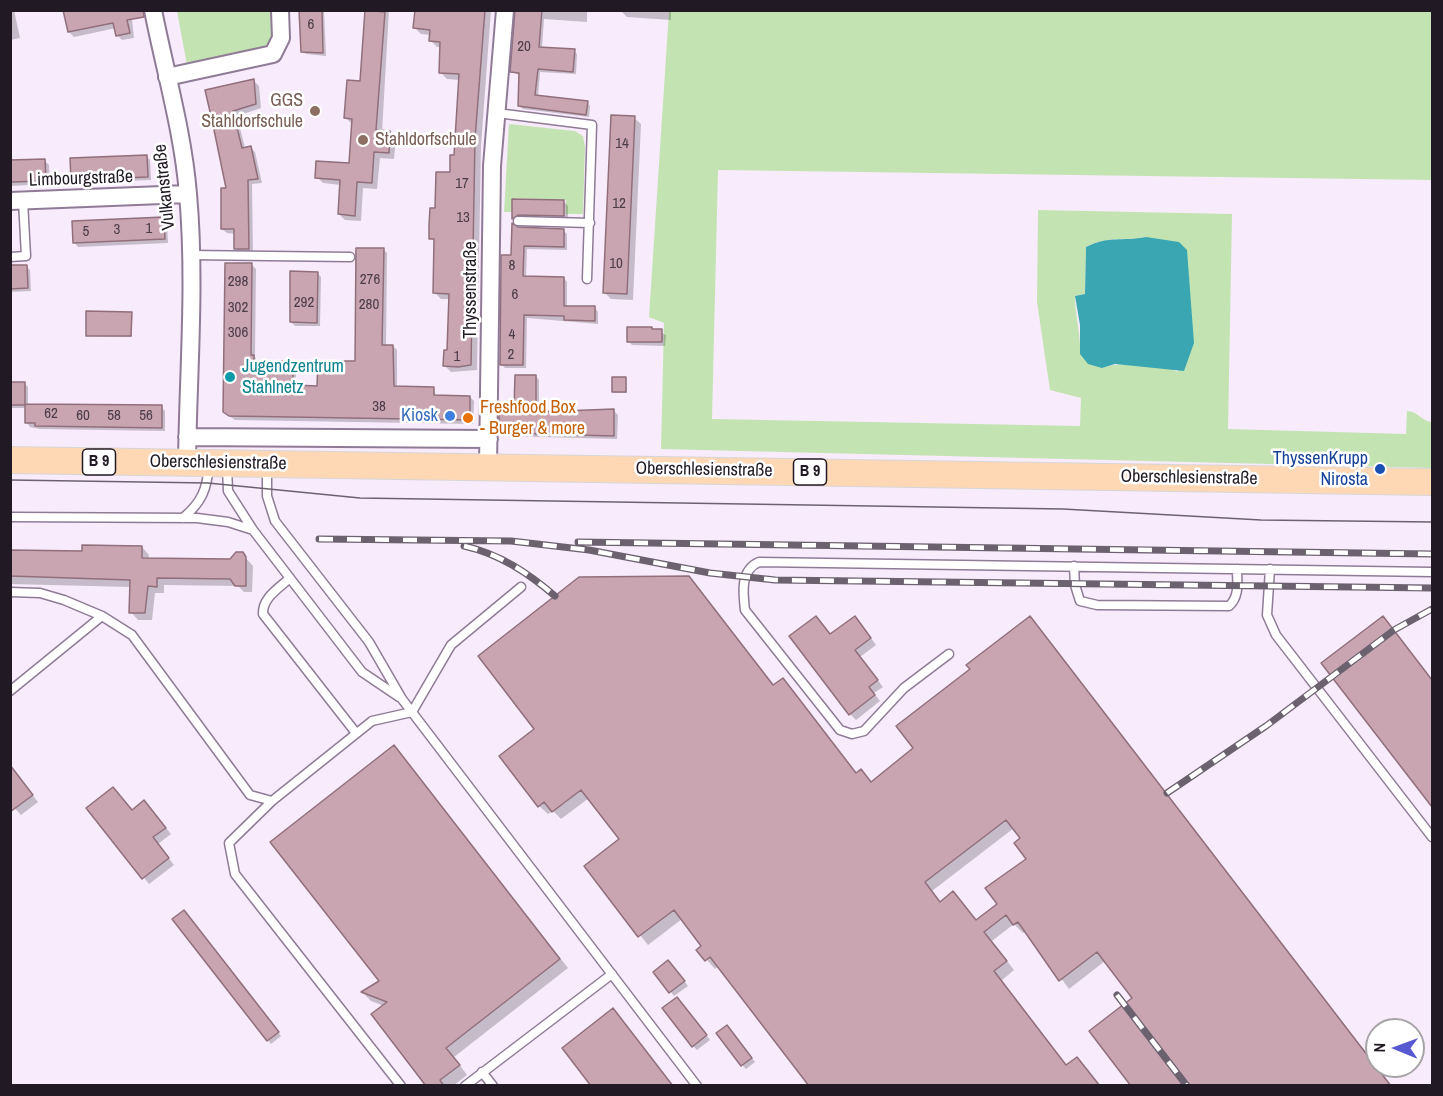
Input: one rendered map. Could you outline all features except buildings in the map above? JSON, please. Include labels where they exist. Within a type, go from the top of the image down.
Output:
[{"type":"main road","name":"Oberschlesienstraße","points":[[10,460],[1432,482]]},
{"type":"street","name":"Vulkanstraße","points":[[153,10],[188,194],[190,255],[187,437],[208,463]]},
{"type":"street","points":[[166,77],[273,54],[281,39],[280,10]]},
{"type":"street","name":"Thyssenstraße","points":[[488,467],[491,228],[496,112],[505,10]]},
{"type":"street","name":"Limbourgstraße","points":[[17,201],[188,194]]},
{"type":"street","name":"Oberschlesienstraße","points":[[187,437],[489,439]]},
{"type":"lane","points":[[496,112],[592,125],[587,279]]},
{"type":"lane","points":[[10,257],[26,256],[17,201]]},
{"type":"lane","points":[[518,221],[590,223]]},
{"type":"lane","points":[[190,255],[350,257]]},
{"type":"lane","points":[[183,518],[201,502],[208,483],[208,463]]},
{"type":"lane","points":[[208,463],[228,492],[233,504],[362,672],[402,699]]},
{"type":"lane","points":[[268,464],[267,496],[275,521],[369,642],[402,699],[697,1086]]},
{"type":"lane","points":[[10,517],[183,518],[228,522],[253,530]]},
{"type":"lane","points":[[949,654],[904,688],[864,731],[852,734],[840,730],[745,610],[742,592],[747,572],[759,562],[1432,572]]},
{"type":"lane","points":[[1074,566],[1075,585],[1080,602],[1097,605],[1229,606],[1235,601],[1238,587],[1237,569]]},
{"type":"lane","points":[[1270,569],[1267,615],[1276,635],[1432,837]]},
{"type":"lane","points":[[290,578],[268,597],[263,606],[263,614],[357,733]]},
{"type":"lane","points":[[401,1086],[235,874],[230,843],[272,801],[372,721],[412,712],[451,645],[521,587]]},
{"type":"lane","points":[[10,592],[40,593],[64,600],[102,616],[132,635],[250,795],[272,801]]},
{"type":"lane","points":[[10,692],[102,616]]},
{"type":"lane","points":[[465,1086],[612,974]]},
{"type":"lane","points":[[482,1072],[493,1086]]},
{"type":"green space","points":[[177,11],[273,11],[274,38],[271,47],[187,65]]},
{"type":"green space","points":[[669,11],[1432,11],[1432,180],[718,170],[712,419],[1080,426],[1081,398],[1050,390],[1037,302],[1038,210],[1232,214],[1228,429],[1406,434],[1407,411],[1411,411],[1432,422],[1432,468],[661,449],[664,323],[649,317]],"holes":[[[1146,237],[1178,372],[1161,366],[1140,364],[1120,364],[1102,368],[1080,354],[1075,296],[1085,294],[1086,247],[1109,240]]]},
{"type":"green space","points":[[509,124],[575,131],[583,136],[585,147],[583,214],[566,214],[566,200],[514,198],[513,212],[504,212]]},
{"type":"water","points":[[1146,237],[1179,242],[1187,250],[1194,343],[1184,371],[1115,364],[1102,368],[1088,364],[1080,354],[1080,325],[1075,296],[1085,294],[1086,247],[1109,240]]},
{"type":"tram line","points":[[10,480],[208,483],[360,498],[1063,509],[1261,520],[1432,522]]},
{"type":"railway","points":[[319,539],[511,541],[589,550],[710,573],[775,580],[1432,588]]},
{"type":"railway","points":[[578,542],[1432,554]]},
{"type":"railway","points":[[464,546],[490,554],[513,565],[555,596]]},
{"type":"railway","points":[[1167,793],[1266,726],[1394,630],[1432,609]]},
{"type":"railway","points":[[1117,995],[1187,1086]]},
{"type":"place","name":"GGS Stahldorfschule","points":[[315,111]]},
{"type":"place","name":"Stahldorfschule","points":[[363,140]]},
{"type":"place","name":"Jugendzentrum Stahlnetz","points":[[230,377]]},
{"type":"place","name":"Kiosk","points":[[450,416]]},
{"type":"place","name":"Freshfood Box - Burger & more","points":[[468,418]]},
{"type":"place","name":"ThyssenKrupp Nirosta","points":[[1380,469]]}]
